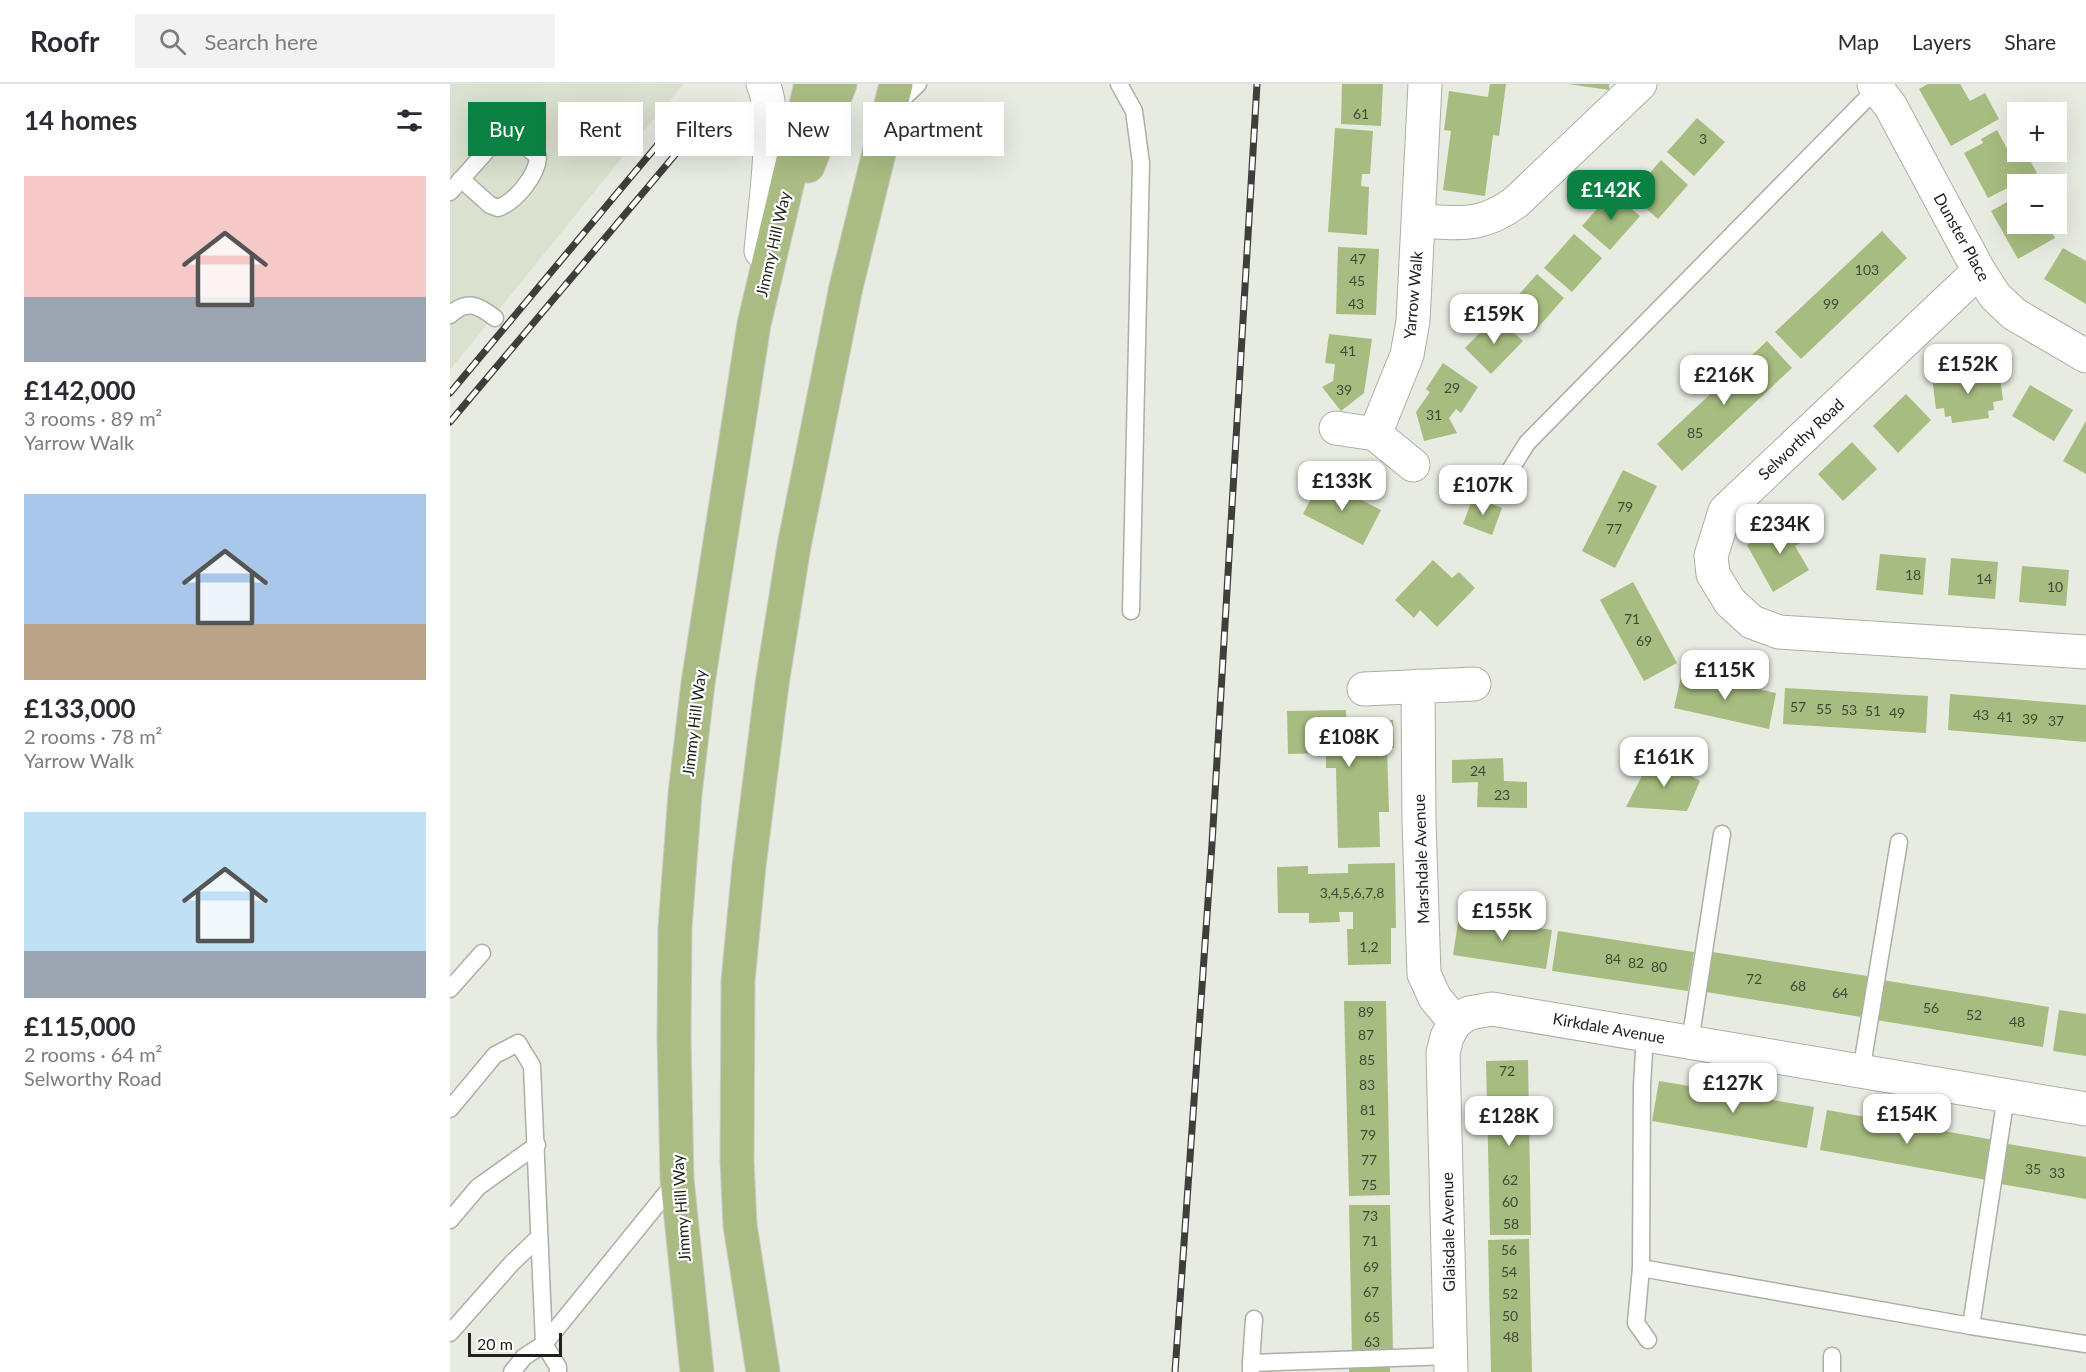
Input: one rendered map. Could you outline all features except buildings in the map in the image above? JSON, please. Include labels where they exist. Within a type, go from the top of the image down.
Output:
[{"type":"highway","name":"Jimmy Hill Way","points":[[697,1372],[677,1179],[675,928],[685,794],[698,683],[754,324],[811,84]]},
{"type":"highway","points":[[754,324],[799,190],[840,84]]},
{"type":"highway","points":[[763,1372],[740,1225],[737,1161],[738,981],[749,866],[772,684],[794,546],[846,287],[891,94]]},
{"type":"street","points":[[754,324],[770,157],[769,106],[764,84]]},
{"type":"street","name":"Yarrow Walk","points":[[1375,434],[1407,355],[1413,321],[1425,84]]},
{"type":"street","points":[[1419,221],[1479,222],[1499,214],[1516,202],[1640,84]]},
{"type":"street","name":"Dunster Place","points":[[1876,86],[1891,107],[1979,271],[1995,296],[2014,314],[2086,356]]},
{"type":"street","name":"Selworthy Road","points":[[1979,271],[1725,511],[1711,556],[1713,574],[1730,602],[1752,622],[1779,632],[2086,652]]},
{"type":"street","points":[[1336,428],[1375,434],[1413,465]]},
{"type":"street","points":[[1364,689],[1474,684]]},
{"type":"street","name":"Marshdale Avenue","points":[[1418,686],[1419,821],[1424,974],[1434,998],[1455,1022]]},
{"type":"street","name":"Kirkdale Avenue","points":[[1455,1022],[1469,1013],[1492,1009],[2086,1108]]},
{"type":"street","name":"Glaisdale Avenue","points":[[1451,1364],[1443,1053],[1447,1037],[1455,1022]]},
{"type":"lane","points":[[891,94],[918,84]]},
{"type":"lane","points":[[1119,84],[1134,111],[1141,163],[1131,611]]},
{"type":"lane","points":[[1502,483],[1527,443],[1876,86]]},
{"type":"lane","points":[[450,192],[461,179],[498,139],[520,141],[538,157],[537,166],[525,184],[506,205],[498,208],[490,205],[461,179]]},
{"type":"lane","points":[[450,315],[464,305],[471,304],[480,306],[495,318]]},
{"type":"lane","points":[[1690,1042],[1722,834]]},
{"type":"lane","points":[[1861,1072],[1899,842]]},
{"type":"lane","points":[[450,989],[482,953]]},
{"type":"lane","points":[[1645,1034],[1642,1086],[1641,1268],[1636,1323],[1648,1340]]},
{"type":"lane","points":[[450,1109],[495,1055],[518,1043],[532,1066],[544,1344],[558,1367],[558,1372]]},
{"type":"lane","points":[[1971,1326],[2006,1096]]},
{"type":"lane","points":[[450,1220],[478,1187],[537,1145]]},
{"type":"lane","points":[[512,1372],[524,1357],[544,1344],[677,1179]]},
{"type":"lane","points":[[450,1333],[538,1237]]},
{"type":"lane","points":[[1641,1268],[2086,1344]]},
{"type":"lane","points":[[1254,1319],[1251,1367],[1451,1364]]},
{"type":"shaded area","points":[[450,84],[684,84],[669,102],[655,102],[655,118],[643,132],[643,102],[558,102],[558,156],[623,156],[450,370]]},
{"type":"railway","points":[[1175,1372],[1212,844],[1257,84]]},
{"type":"railway","points":[[450,393],[655,148]]},
{"type":"railway","points":[[450,422],[674,156]]}]
